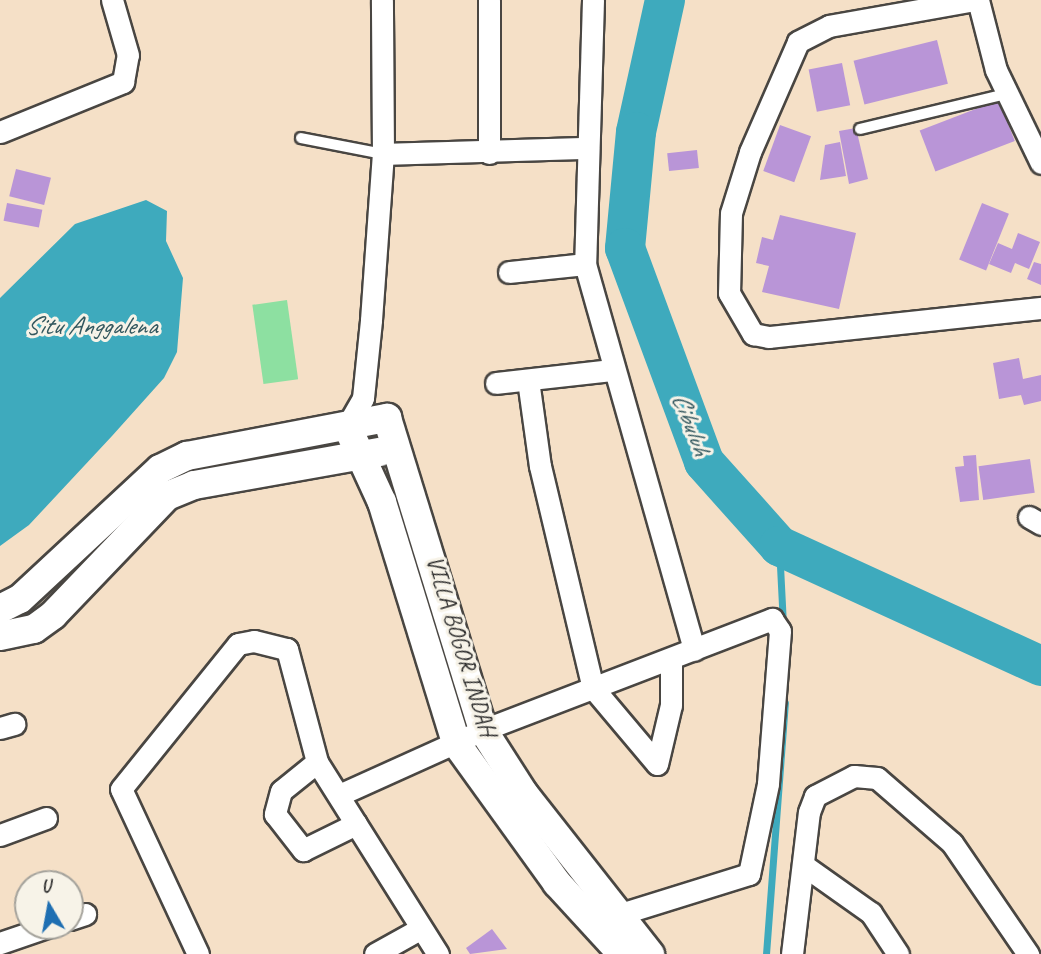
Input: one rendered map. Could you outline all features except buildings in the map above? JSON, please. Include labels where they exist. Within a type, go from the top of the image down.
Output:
[{"type":"street","points":[[0,132],[123,82],[128,55],[112,0]]},
{"type":"street","points":[[348,426],[363,398],[383,154],[382,0]]},
{"type":"street","points":[[489,0],[489,153]]},
{"type":"street","points":[[593,0],[585,264],[612,370],[694,650]]},
{"type":"street","points":[[1041,163],[1006,94],[976,0],[829,26],[798,42],[750,152],[732,213],[729,293],[753,334],[769,337],[1041,308]]},
{"type":"street","points":[[383,154],[489,153],[588,148]]},
{"type":"street","points":[[509,272],[585,264]]},
{"type":"street","points":[[496,383],[612,370]]},
{"type":"street","points":[[528,380],[540,466],[593,688],[657,764],[671,705],[671,660]]},
{"type":"street","points":[[363,398],[387,418]]},
{"type":"street","points":[[0,609],[20,599],[160,469],[187,456],[387,418]]},
{"type":"street","name":"VILLA BOGOR INDAH","points":[[387,418],[401,448],[483,730],[617,915],[650,954]]},
{"type":"street","name":"VILLA BOGOR INDAH","points":[[348,426],[382,502],[456,743],[557,883],[622,954]]},
{"type":"street","points":[[0,636],[34,629],[53,615],[167,496],[194,485],[401,448]]},
{"type":"street","points":[[339,795],[483,730],[772,619],[780,631],[768,784],[754,864],[736,882],[617,915]]},
{"type":"street","points":[[198,954],[123,798],[126,780],[238,644],[254,640],[286,649],[317,762],[418,930],[438,954]]},
{"type":"street","points":[[317,762],[281,791],[275,814],[303,850],[356,824]]},
{"type":"street","points":[[792,954],[815,796],[854,776],[877,778],[953,843],[1028,954]]},
{"type":"street","points":[[0,835],[46,818]]},
{"type":"street","points":[[806,867],[871,914],[898,954]]},
{"type":"street","points":[[375,954],[418,930]]},
{"type":"lane","points":[[860,129],[1006,94]]},
{"type":"lane","points":[[301,138],[383,154]]},
{"type":"green space","points":[[287,300],[298,379],[263,384],[252,305]]},
{"type":"water","name":"Situ Anggalena","points":[[146,200],[167,211],[166,241],[183,278],[177,352],[164,378],[112,436],[29,525],[0,546],[0,298],[75,224]]},
{"type":"waterway","name":"Cibuluh","points":[[665,0],[636,132],[625,248],[704,462],[779,546],[1041,666]]},
{"type":"waterway","points":[[779,546],[783,625]]},
{"type":"waterway","points":[[766,954],[785,703]]}]
